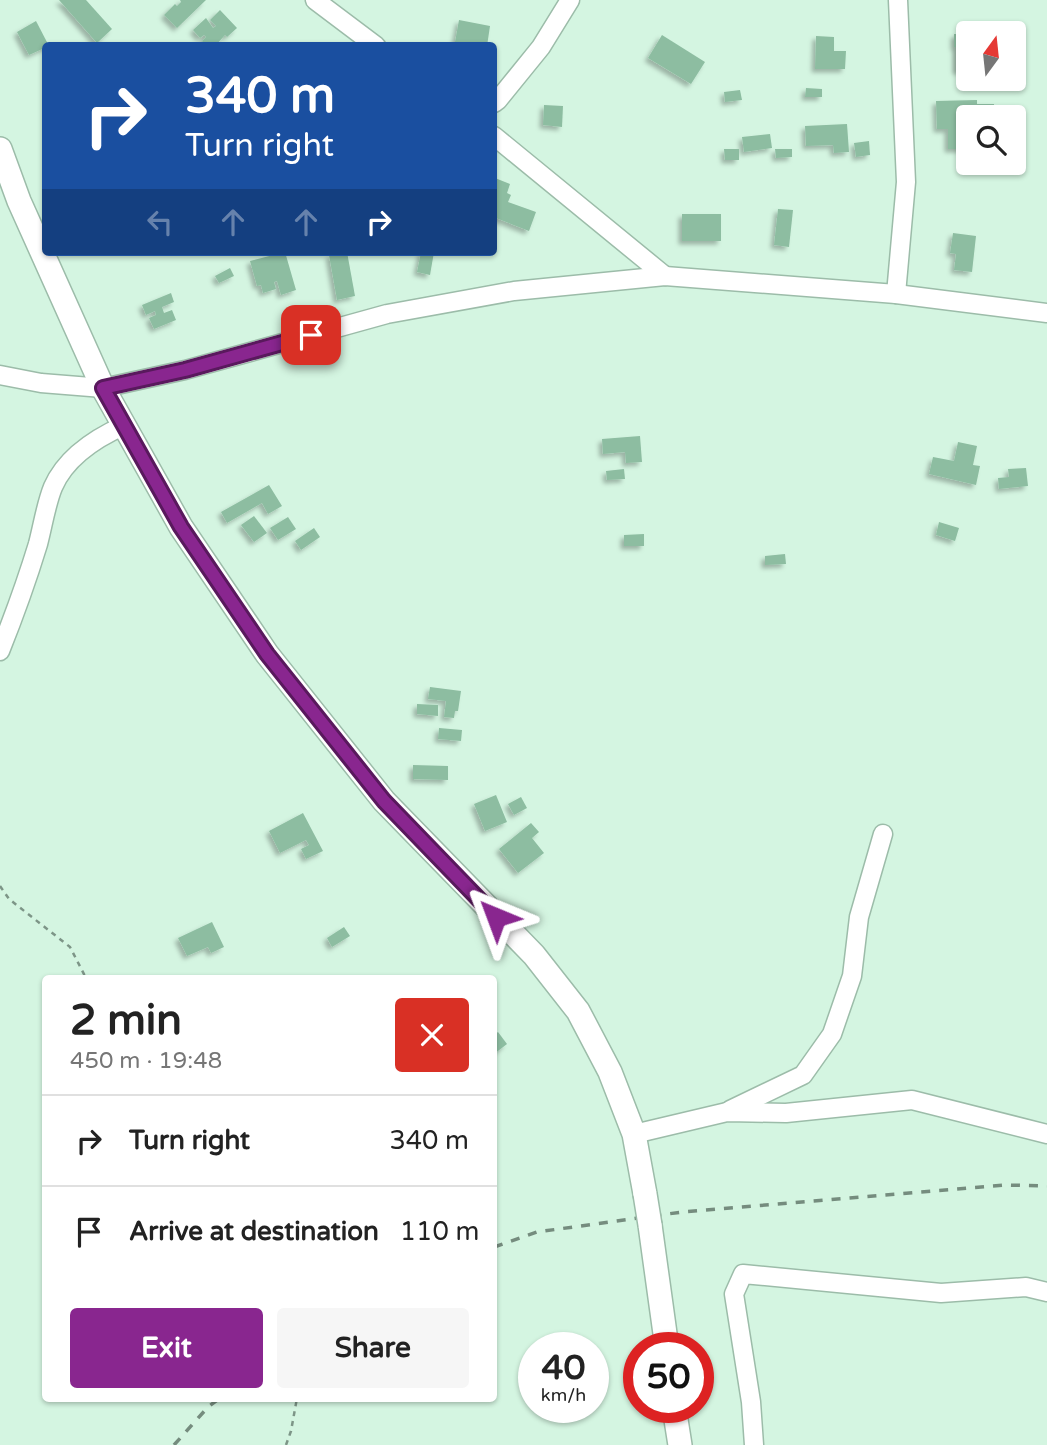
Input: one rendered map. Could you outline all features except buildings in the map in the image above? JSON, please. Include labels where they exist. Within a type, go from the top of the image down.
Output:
[{"type":"main road","points":[[0,149],[42,252]]},
{"type":"main road","points":[[44,256],[103,388],[181,527],[267,654],[384,801],[534,955],[579,1011],[611,1072],[634,1134],[665,1332]]},
{"type":"main road","points":[[677,1423],[680,1445]]},
{"type":"street","points":[[316,0],[371,42]]},
{"type":"street","points":[[497,99],[541,47],[570,0]]},
{"type":"street","points":[[896,294],[906,182],[898,0]]},
{"type":"street","points":[[497,138],[665,276]]},
{"type":"street","points":[[0,375],[41,383],[103,388],[185,370],[387,314],[514,291],[665,276],[896,294],[1047,313]]},
{"type":"street","points":[[0,651],[37,547],[54,485],[68,465],[100,436],[125,425]]},
{"type":"street","points":[[634,1134],[727,1112],[803,1075],[832,1034],[852,976],[859,918],[883,834]]},
{"type":"street","points":[[727,1112],[786,1113],[912,1100],[1047,1133]]},
{"type":"street","points":[[754,1445],[751,1402],[734,1294],[743,1274],[941,1293],[1026,1287],[1047,1292]]},
{"type":"path","points":[[0,886],[9,899],[71,947],[85,975]]},
{"type":"path","points":[[286,1445],[296,1402]]},
{"type":"railway","points":[[497,1246],[537,1232],[682,1212],[1005,1185],[1047,1186]]},
{"type":"railway","points":[[174,1445],[215,1402]]},
{"type":"route","points":[[311,335],[185,370],[103,388],[181,527],[267,654],[384,801],[496,917]]}]
